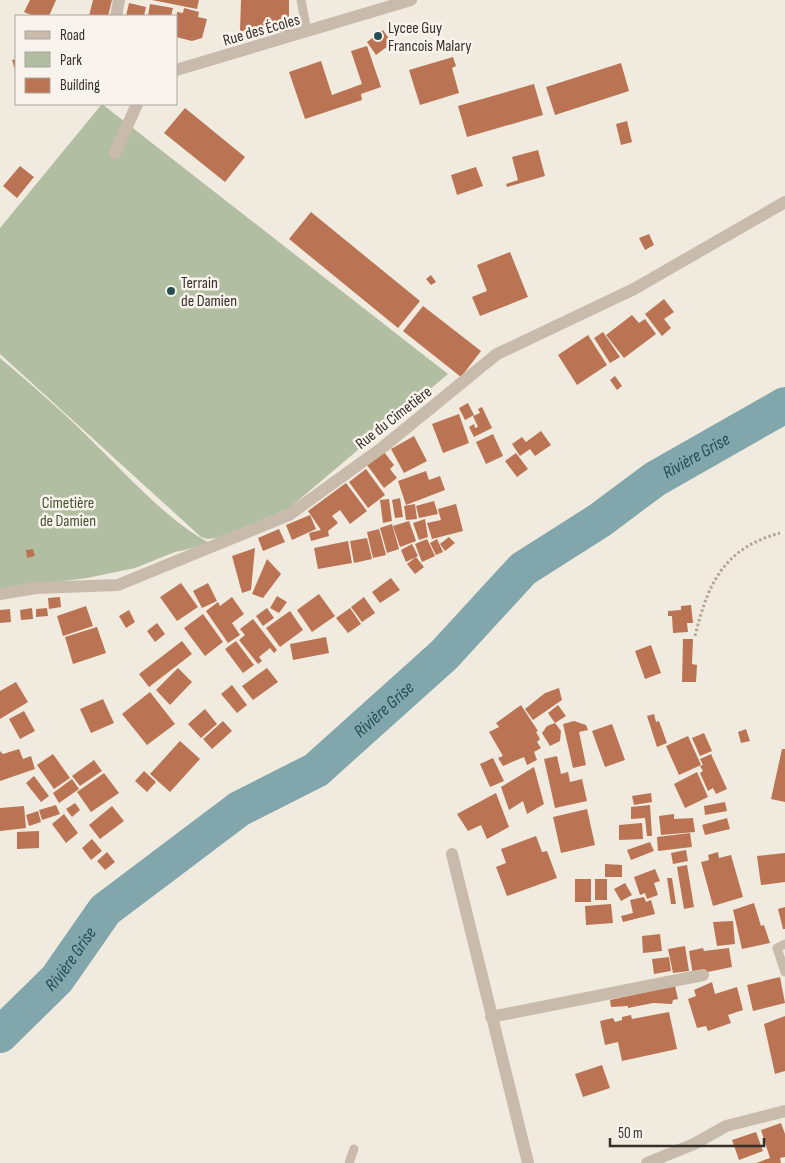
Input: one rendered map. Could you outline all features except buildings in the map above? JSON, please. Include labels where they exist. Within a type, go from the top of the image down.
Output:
[{"type":"street","points":[[116,15],[119,0]]},
{"type":"street","name":"Rue des Écoles","points":[[178,69],[411,0]]},
{"type":"street","points":[[115,153],[137,105]]},
{"type":"street","name":"Rue du Cimetière","points":[[0,594],[36,588],[118,585],[289,516],[383,447],[497,354],[634,289],[785,202]]},
{"type":"street","points":[[452,854],[528,1163]]},
{"type":"street","points":[[491,1016],[703,975]]},
{"type":"street","points":[[646,1163],[694,1144],[726,1126],[785,1112]]},
{"type":"lane","points":[[301,0],[307,32]]},
{"type":"lane","points":[[785,944],[777,948],[785,972]]},
{"type":"lane","points":[[349,1163],[354,1149]]},
{"type":"path","points":[[695,636],[704,600],[720,572],[733,556],[747,546],[780,533]]},
{"type":"green space","name":"Terrain de Damien","points":[[101,105],[103,105],[448,374],[288,509],[218,538],[207,539],[201,537],[0,354],[0,228]]},
{"type":"green space","name":"Cimetière de Damien","points":[[0,358],[61,411],[166,513],[197,536],[212,544],[175,552],[135,568],[87,578],[0,589]]},
{"type":"waterway","name":"Rivière Grise","points":[[0,1035],[57,979],[105,910],[239,809],[316,770],[444,655],[523,569],[600,520],[655,479],[785,405]]},
{"type":"place","name":"Lycee Guy Francois Malary","points":[[378,36]]},
{"type":"place","name":"Terrain de Damien","points":[[171,291]]}]
